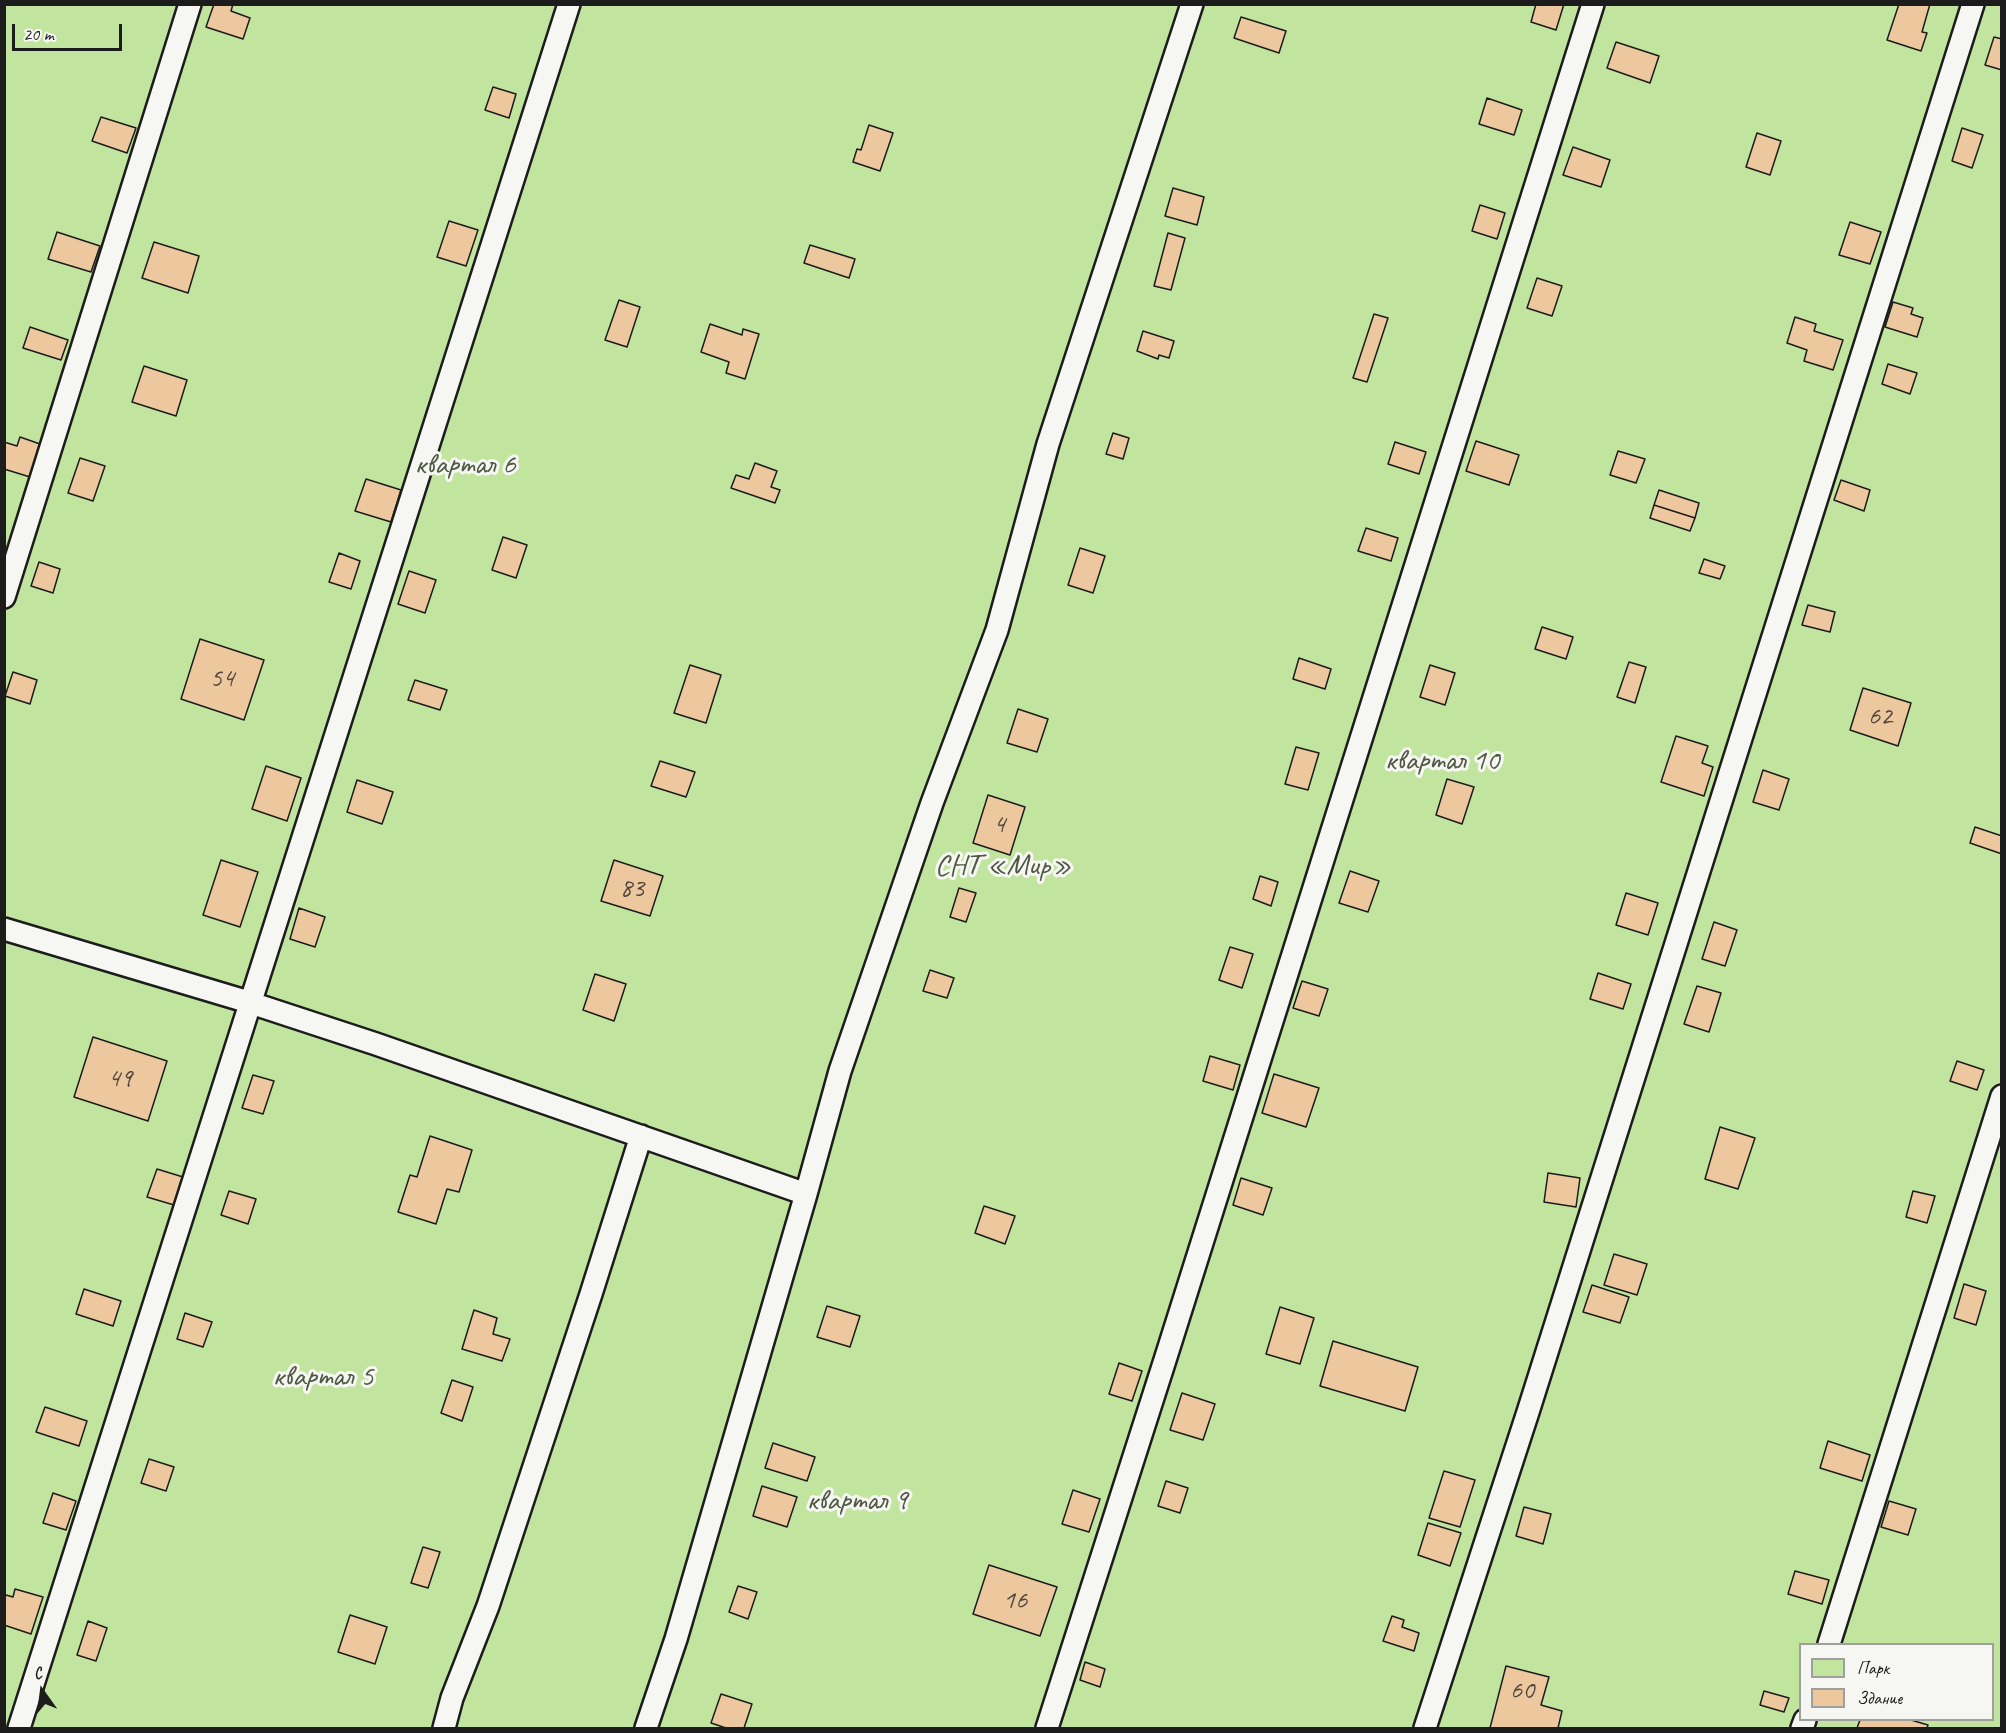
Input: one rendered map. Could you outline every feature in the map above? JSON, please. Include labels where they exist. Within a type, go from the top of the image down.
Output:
[{"type":"lane","points":[[4,597],[190,4]]},
{"type":"lane","points":[[19,1728],[252,1004],[569,4]]},
{"type":"lane","points":[[646,1728],[676,1639],[843,1060],[932,803],[997,630],[1048,444],[1192,4]]},
{"type":"lane","points":[[1047,1728],[1593,4]]},
{"type":"lane","points":[[1425,1728],[1528,1412],[1973,4]]},
{"type":"lane","points":[[4,929],[376,1044],[806,1194]]},
{"type":"lane","points":[[1829,1643],[2001,1096]]},
{"type":"lane","points":[[444,1728],[452,1698],[492,1595],[641,1136]]},
{"type":"green space","name":"СНТ «Мир»","points":[[4,5],[2001,5],[2001,1728],[5,1728]]},
{"type":"building","points":[[214,4],[233,4],[231,11],[250,18],[243,39],[206,27]]},
{"type":"building","points":[[1536,4],[1564,4],[1556,30],[1531,22]]},
{"type":"building","points":[[1899,4],[1930,4],[1922,32],[1927,33],[1921,51],[1887,40]]},
{"type":"building","points":[[1241,17],[1286,31],[1279,53],[1234,38]]},
{"type":"building","points":[[1994,37],[2002,39],[2002,70],[1985,65]]},
{"type":"building","points":[[1616,42],[1659,56],[1650,83],[1607,68]]},
{"type":"building","points":[[493,87],[516,94],[509,118],[485,110]]},
{"type":"building","points":[[1487,98],[1522,110],[1514,135],[1479,124]]},
{"type":"building","points":[[101,117],[136,128],[127,153],[92,141]]},
{"type":"building","points":[[869,125],[893,133],[880,171],[853,162],[857,149],[861,150]]},
{"type":"building","points":[[1962,128],[1983,135],[1972,168],[1952,161]]},
{"type":"building","points":[[1757,133],[1781,141],[1770,175],[1746,167]]},
{"type":"building","points":[[1573,147],[1610,160],[1601,187],[1563,175]]},
{"type":"building","points":[[1173,188],[1204,197],[1197,225],[1165,216]]},
{"type":"building","points":[[1480,205],[1505,213],[1497,239],[1472,231]]},
{"type":"building","points":[[449,221],[478,230],[466,266],[437,257]]},
{"type":"building","points":[[1850,222],[1881,232],[1870,264],[1839,255]]},
{"type":"building","points":[[57,232],[100,246],[91,272],[48,259]]},
{"type":"building","points":[[1168,233],[1185,238],[1171,290],[1154,286]]},
{"type":"building","points":[[154,242],[199,256],[188,293],[142,278]]},
{"type":"building","points":[[810,245],[855,259],[849,278],[804,263]]},
{"type":"building","points":[[1537,278],[1562,286],[1552,316],[1527,308]]},
{"type":"building","points":[[619,300],[640,307],[627,347],[605,340]]},
{"type":"building","points":[[1893,302],[1913,308],[1911,314],[1923,318],[1917,337],[1885,327]]},
{"type":"building","points":[[1374,314],[1388,318],[1367,382],[1353,378]]},
{"type":"building","points":[[1795,317],[1816,324],[1814,331],[1843,340],[1833,370],[1804,361],[1807,350],[1787,343]]},
{"type":"building","points":[[710,324],[742,335],[743,329],[759,334],[745,379],[726,373],[729,362],[701,352]]},
{"type":"building","points":[[30,327],[68,340],[61,360],[23,348]]},
{"type":"building","points":[[1143,331],[1174,341],[1169,358],[1159,355],[1158,359],[1137,351]]},
{"type":"building","points":[[1888,364],[1917,373],[1910,394],[1882,384]]},
{"type":"building","points":[[144,366],[187,380],[176,416],[132,402]]},
{"type":"building","points":[[1113,433],[1129,438],[1123,459],[1106,454]]},
{"type":"building","points":[[20,437],[40,444],[30,477],[4,469],[4,442],[17,446]]},
{"type":"building","points":[[1476,441],[1519,455],[1509,485],[1466,471]]},
{"type":"building","points":[[1395,442],[1426,452],[1419,474],[1388,464]]},
{"type":"building","points":[[1618,451],[1645,459],[1636,483],[1610,475]]},
{"type":"building","points":[[80,458],[105,466],[93,501],[68,493]]},
{"type":"building","points":[[755,463],[777,471],[771,487],[780,490],[775,503],[731,488],[736,475],[749,479]]},
{"type":"building","points":[[366,479],[401,490],[391,522],[355,511]]},
{"type":"building","points":[[1841,480],[1870,490],[1864,511],[1834,500]]},
{"type":"building","points":[[1659,490],[1699,503],[1695,518],[1654,505]]},
{"type":"building","points":[[1654,505],[1695,518],[1690,531],[1650,518]]},
{"type":"building","points":[[1366,528],[1398,538],[1391,561],[1358,551]]},
{"type":"building","points":[[503,537],[527,545],[516,578],[492,570]]},
{"type":"building","points":[[1080,548],[1105,556],[1093,593],[1068,585]]},
{"type":"building","points":[[339,553],[360,561],[351,589],[329,582]]},
{"type":"building","points":[[1704,559],[1725,566],[1720,579],[1699,573]]},
{"type":"building","points":[[39,562],[60,569],[53,593],[31,586]]},
{"type":"building","points":[[409,571],[436,580],[425,613],[398,604]]},
{"type":"building","points":[[1808,605],[1835,612],[1830,632],[1802,625]]},
{"type":"building","points":[[1542,627],[1573,637],[1566,659],[1535,649]]},
{"type":"building","points":[[200,639],[264,660],[244,720],[181,699]]},
{"type":"building","points":[[1299,658],[1331,669],[1325,689],[1293,679]]},
{"type":"building","points":[[1629,662],[1646,667],[1635,703],[1617,697]]},
{"type":"building","points":[[690,665],[721,675],[706,723],[674,713]]},
{"type":"building","points":[[1430,665],[1455,673],[1445,705],[1420,697]]},
{"type":"building","points":[[13,672],[37,680],[30,704],[5,696]]},
{"type":"building","points":[[415,680],[447,690],[440,710],[408,700]]},
{"type":"building","points":[[1863,688],[1911,703],[1898,746],[1850,730]]},
{"type":"building","points":[[1018,709],[1048,719],[1037,752],[1007,743]]},
{"type":"building","points":[[1676,736],[1708,746],[1702,763],[1713,767],[1704,796],[1661,782]]},
{"type":"building","points":[[1296,747],[1319,753],[1308,790],[1285,784]]},
{"type":"building","points":[[660,761],[695,772],[686,797],[651,786]]},
{"type":"building","points":[[266,766],[301,778],[287,821],[252,809]]},
{"type":"building","points":[[1763,770],[1789,779],[1779,810],[1753,802]]},
{"type":"building","points":[[1447,779],[1474,787],[1462,824],[1436,815]]},
{"type":"building","points":[[357,780],[393,792],[382,824],[347,812]]},
{"type":"building","points":[[988,795],[1025,807],[1010,855],[973,843]]},
{"type":"building","points":[[1975,827],[2002,836],[2002,854],[1970,843]]},
{"type":"building","points":[[221,860],[258,872],[240,927],[203,915]]},
{"type":"building","points":[[614,860],[663,876],[650,916],[601,901]]},
{"type":"building","points":[[1350,871],[1379,881],[1368,912],[1339,903]]},
{"type":"building","points":[[1260,876],[1278,882],[1271,906],[1253,899]]},
{"type":"building","points":[[959,888],[976,893],[966,922],[950,917]]},
{"type":"building","points":[[1626,893],[1658,903],[1648,935],[1616,925]]},
{"type":"building","points":[[299,908],[325,917],[315,947],[290,939]]},
{"type":"building","points":[[1714,922],[1737,930],[1725,966],[1702,959]]},
{"type":"building","points":[[1230,947],[1253,954],[1242,988],[1219,980]]},
{"type":"building","points":[[930,970],[954,978],[947,998],[923,991]]},
{"type":"building","points":[[1598,973],[1631,984],[1623,1009],[1590,999]]},
{"type":"building","points":[[595,974],[626,984],[614,1021],[583,1010]]},
{"type":"building","points":[[1302,981],[1328,989],[1319,1016],[1293,1008]]},
{"type":"building","points":[[1697,986],[1721,993],[1709,1032],[1684,1024]]},
{"type":"building","points":[[93,1037],[167,1061],[148,1121],[74,1097]]},
{"type":"building","points":[[1210,1056],[1240,1065],[1233,1090],[1203,1081]]},
{"type":"building","points":[[1957,1061],[1984,1070],[1977,1090],[1950,1081]]},
{"type":"building","points":[[1274,1074],[1319,1088],[1306,1127],[1262,1113]]},
{"type":"building","points":[[253,1075],[274,1081],[263,1114],[242,1108]]},
{"type":"building","points":[[1720,1127],[1755,1138],[1738,1189],[1705,1179]]},
{"type":"building","points":[[430,1136],[472,1150],[459,1192],[447,1189],[436,1224],[398,1212],[410,1175],[417,1177]]},
{"type":"building","points":[[157,1169],[183,1177],[174,1205],[147,1197]]},
{"type":"building","points":[[1548,1173],[1580,1178],[1576,1207],[1544,1202]]},
{"type":"building","points":[[1241,1178],[1272,1188],[1263,1215],[1233,1205]]},
{"type":"building","points":[[229,1191],[256,1199],[248,1224],[221,1215]]},
{"type":"building","points":[[1913,1191],[1935,1196],[1927,1223],[1906,1217]]},
{"type":"building","points":[[984,1206],[1015,1216],[1005,1244],[975,1233]]},
{"type":"building","points":[[1614,1254],[1647,1264],[1637,1295],[1604,1285]]},
{"type":"building","points":[[1964,1284],[1986,1291],[1976,1325],[1954,1318]]},
{"type":"building","points":[[1592,1285],[1629,1297],[1620,1323],[1583,1312]]},
{"type":"building","points":[[84,1289],[121,1301],[113,1326],[76,1314]]},
{"type":"building","points":[[827,1306],[860,1316],[850,1347],[817,1337]]},
{"type":"building","points":[[1280,1307],[1314,1318],[1300,1364],[1266,1354]]},
{"type":"building","points":[[474,1310],[497,1318],[493,1334],[510,1339],[502,1361],[462,1349]]},
{"type":"building","points":[[185,1313],[212,1322],[203,1347],[177,1339]]},
{"type":"building","points":[[1333,1341],[1418,1367],[1405,1411],[1320,1386]]},
{"type":"building","points":[[1119,1363],[1142,1371],[1132,1401],[1109,1394]]},
{"type":"building","points":[[452,1380],[473,1387],[462,1421],[441,1413]]},
{"type":"building","points":[[1182,1393],[1215,1404],[1203,1440],[1170,1430]]},
{"type":"building","points":[[45,1407],[87,1421],[79,1446],[36,1432]]},
{"type":"building","points":[[1828,1441],[1870,1455],[1862,1481],[1820,1468]]},
{"type":"building","points":[[773,1443],[815,1457],[807,1481],[765,1468]]},
{"type":"building","points":[[149,1459],[174,1467],[166,1491],[141,1483]]},
{"type":"building","points":[[1444,1471],[1475,1480],[1460,1527],[1429,1518]]},
{"type":"building","points":[[1166,1481],[1188,1488],[1180,1513],[1158,1506]]},
{"type":"building","points":[[762,1486],[797,1497],[787,1527],[753,1516]]},
{"type":"building","points":[[1073,1490],[1100,1499],[1089,1532],[1062,1524]]},
{"type":"building","points":[[53,1493],[76,1501],[66,1530],[43,1523]]},
{"type":"building","points":[[1889,1501],[1916,1509],[1908,1535],[1881,1527]]},
{"type":"building","points":[[1524,1507],[1551,1514],[1543,1544],[1516,1536]]},
{"type":"building","points":[[1428,1523],[1461,1533],[1450,1566],[1418,1555]]},
{"type":"building","points":[[423,1547],[440,1552],[428,1588],[411,1583]]},
{"type":"building","points":[[989,1565],[1057,1587],[1040,1636],[973,1614]]},
{"type":"building","points":[[1795,1571],[1829,1580],[1822,1604],[1788,1594]]},
{"type":"building","points":[[738,1586],[757,1592],[748,1619],[729,1612]]},
{"type":"building","points":[[15,1589],[43,1597],[31,1634],[4,1625],[4,1600],[6,1595],[13,1597]]},
{"type":"building","points":[[350,1615],[387,1627],[375,1664],[338,1652]]},
{"type":"building","points":[[1392,1616],[1404,1620],[1402,1627],[1419,1633],[1414,1651],[1383,1641]]},
{"type":"building","points":[[88,1621],[107,1628],[96,1661],[77,1655]]},
{"type":"building","points":[[1085,1662],[1105,1669],[1100,1687],[1080,1680]]},
{"type":"building","points":[[1506,1666],[1549,1677],[1541,1705],[1562,1711],[1558,1728],[1490,1728]]},
{"type":"building","points":[[1764,1691],[1789,1698],[1784,1712],[1760,1705]]},
{"type":"building","points":[[721,1694],[752,1704],[744,1728],[726,1728],[711,1723]]},
{"type":"building","points":[[1860,1721],[1914,1721],[1928,1725],[1927,1728],[1857,1728]]},
{"type":"park label","name":"квартал 6","points":[[465,465]]},
{"type":"park label","name":"квартал 10","points":[[1442,761]]},
{"type":"park label","name":"квартал 5","points":[[323,1377]]},
{"type":"park label","name":"квартал 9","points":[[857,1501]]}]
